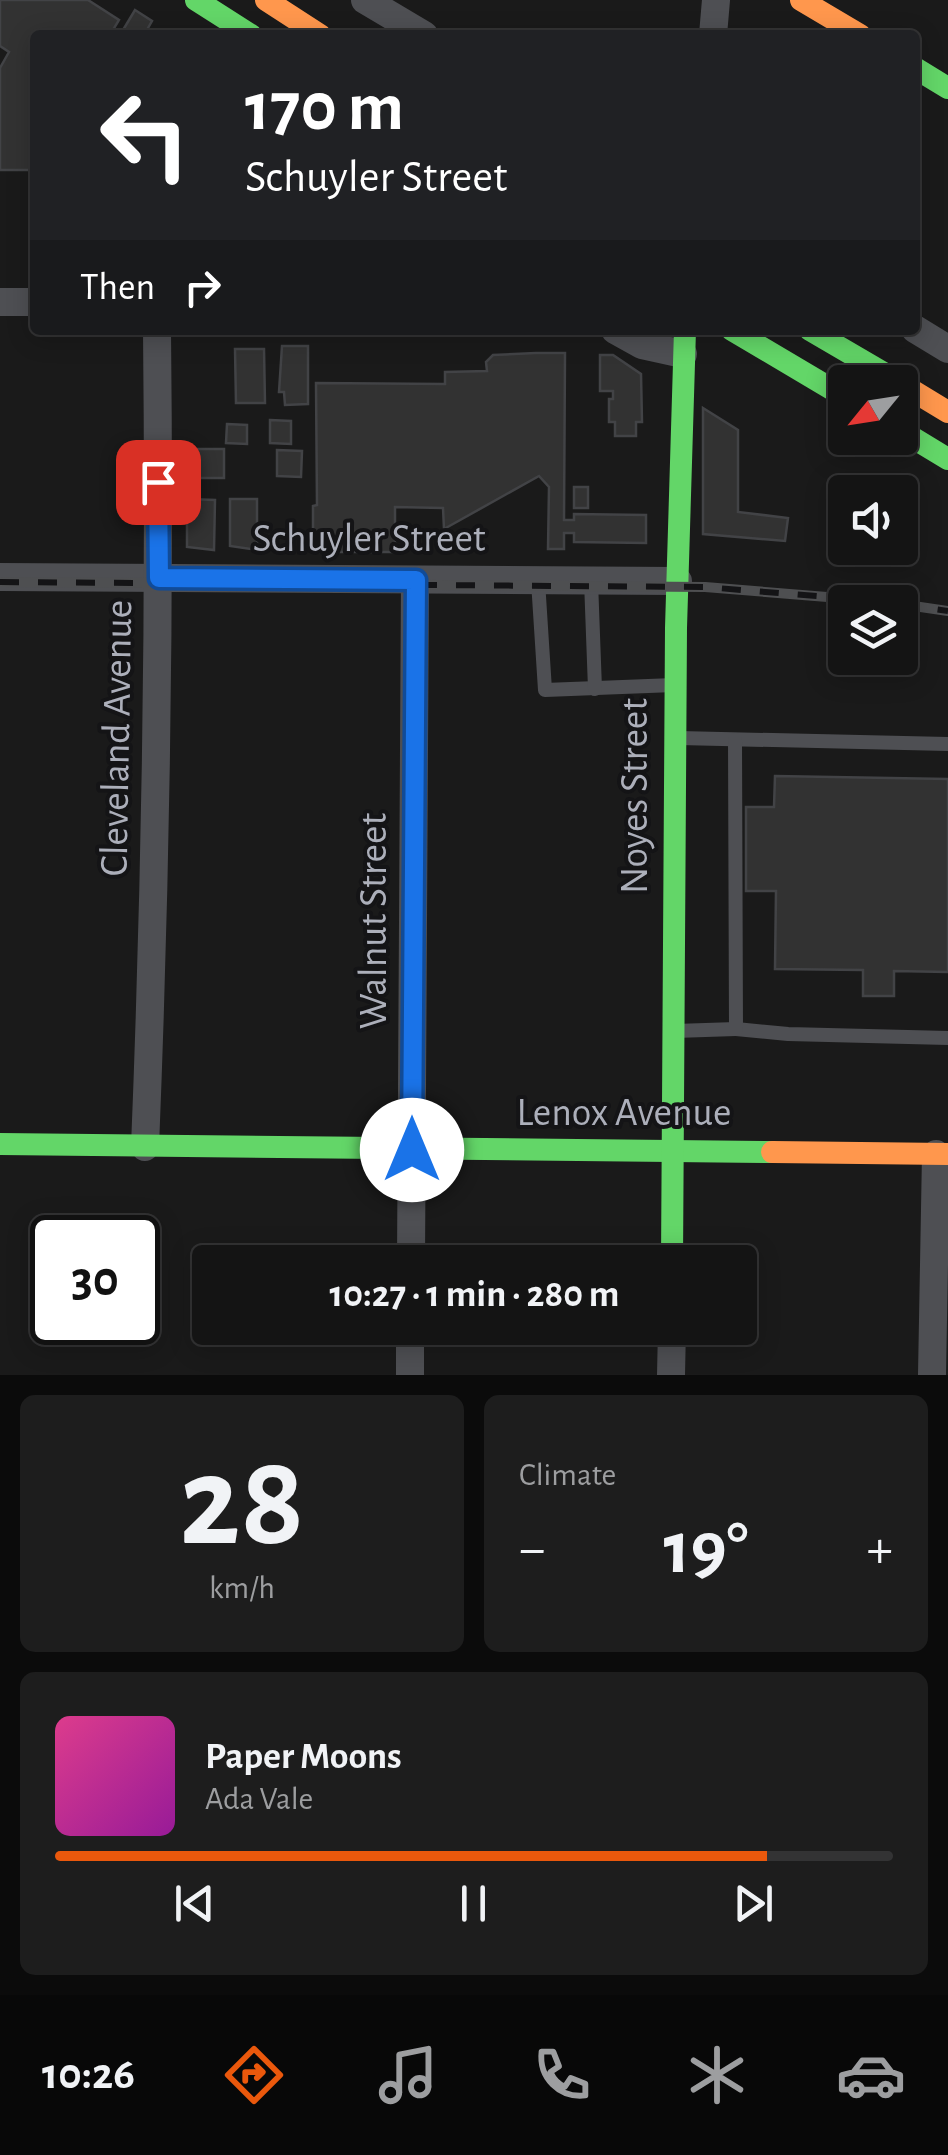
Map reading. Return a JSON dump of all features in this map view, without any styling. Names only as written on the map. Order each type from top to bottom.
[{"type":"main road","points":[[196,0],[242,30]]},
{"type":"main road","points":[[266,0],[312,30]]},
{"type":"main road","points":[[801,0],[852,30]]},
{"type":"main road","points":[[920,71],[948,88]]},
{"type":"main road","points":[[740,335],[828,388]]},
{"type":"main road","points":[[818,335],[869,365]]},
{"type":"main road","name":"Noyes Street","points":[[672,1245],[676,685],[684,342]]},
{"type":"main road","points":[[918,394],[948,412]]},
{"type":"main road","points":[[918,441],[948,459]]},
{"type":"main road","name":"Lenox Avenue","points":[[0,1144],[942,1154]]},
{"type":"street","points":[[365,0],[416,30]]},
{"type":"street","points":[[713,30],[716,0]]},
{"type":"street","points":[[0,302],[30,302]]},
{"type":"street","points":[[920,332],[948,348]]},
{"type":"street","name":"Cleveland Avenue","points":[[146,1147],[156,890],[156,335]]},
{"type":"street","points":[[624,335],[642,345],[684,342]]},
{"type":"street","name":"Schuyler Street","points":[[0,577],[678,582]]},
{"type":"street","name":"Walnut Street","points":[[411,1245],[416,580]]},
{"type":"street","points":[[932,1375],[942,1154]]},
{"type":"street","points":[[410,1345],[410,1375]]},
{"type":"street","points":[[671,1375],[672,1345]]},
{"type":"lane","points":[[538,580],[544,690],[676,685]]},
{"type":"lane","points":[[590,581],[595,689]]},
{"type":"lane","points":[[676,738],[948,744]]},
{"type":"lane","points":[[735,740],[736,1029]]},
{"type":"lane","points":[[674,1032],[736,1029],[948,1038]]},
{"type":"building","points":[[0,0],[88,0],[119,20],[113,30],[30,30],[30,170],[0,170],[0,68],[9,52],[0,46]]},
{"type":"building","points":[[135,10],[152,21],[147,30],[123,30]]},
{"type":"building","points":[[282,346],[308,346],[308,404],[285,405],[284,392],[279,392]]},
{"type":"building","points":[[235,349],[264,349],[265,403],[236,403]]},
{"type":"building","points":[[565,353],[564,520],[574,520],[574,514],[646,515],[646,543],[574,542],[574,533],[564,533],[564,549],[548,549],[549,487],[539,476],[444,529],[443,508],[395,507],[395,552],[313,552],[313,506],[317,505],[316,383],[445,384],[445,372],[487,371],[486,362],[493,355]]},
{"type":"building","points":[[600,355],[613,355],[641,374],[642,422],[636,422],[636,436],[615,436],[615,422],[609,422],[613,391],[600,391]]},
{"type":"building","points":[[703,408],[738,430],[738,512],[788,518],[785,541],[703,534]]},
{"type":"building","points":[[270,420],[291,421],[291,444],[270,443]]},
{"type":"building","points":[[227,424],[247,425],[247,444],[226,443]]},
{"type":"building","points":[[184,449],[224,449],[224,478],[195,478],[195,465],[185,465]]},
{"type":"building","points":[[277,450],[302,451],[301,477],[277,476]]},
{"type":"building","points":[[574,487],[588,487],[588,508],[574,508]]},
{"type":"building","points":[[187,499],[215,500],[214,550],[187,547]]},
{"type":"building","points":[[230,499],[257,499],[257,550],[230,546]]},
{"type":"building","points":[[775,776],[948,779],[948,972],[894,971],[894,996],[863,996],[863,970],[775,969],[776,891],[746,891],[746,807],[774,807]]},
{"type":"railway","points":[[0,582],[705,587],[828,597]]},
{"type":"railway","points":[[918,607],[948,611]]},
{"type":"traffic: fast","points":[[196,0],[243,30]]},
{"type":"traffic: fast","points":[[920,71],[948,88]]},
{"type":"traffic: fast","points":[[672,1245],[676,628],[685,335]]},
{"type":"traffic: fast","points":[[740,335],[828,387]]},
{"type":"traffic: fast","points":[[819,335],[870,365]]},
{"type":"traffic: fast","points":[[918,441],[948,459]]},
{"type":"traffic: fast","points":[[0,1144],[772,1152]]},
{"type":"traffic: slow","points":[[266,0],[312,30]]},
{"type":"traffic: slow","points":[[801,0],[852,30]]},
{"type":"traffic: slow","points":[[918,394],[948,412]]},
{"type":"traffic: slow","points":[[772,1152],[948,1154]]},
{"type":"route","points":[[158,482],[159,578],[416,580],[412,1150]]}]
